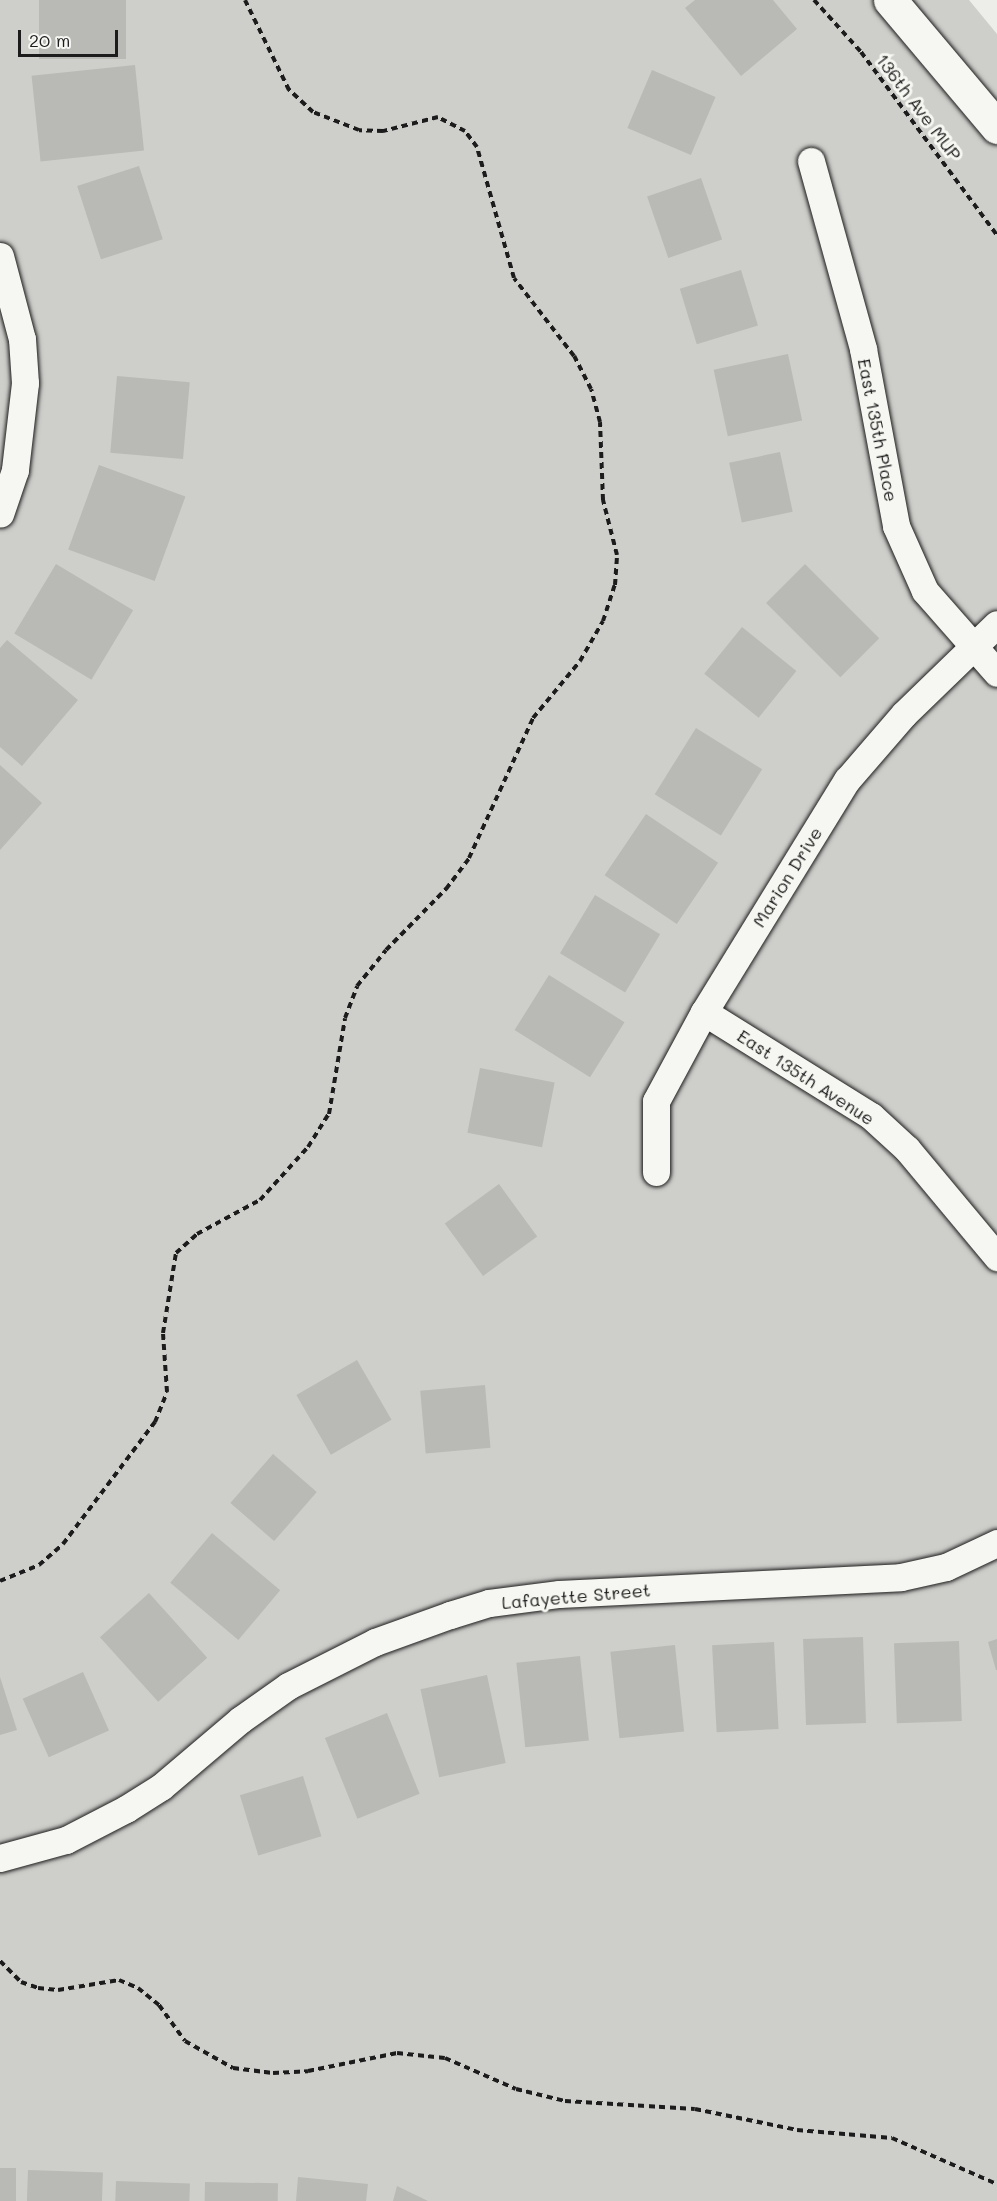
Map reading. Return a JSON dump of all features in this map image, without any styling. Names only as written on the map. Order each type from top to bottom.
[{"type":"main road","points":[[890,0],[997,127]]},
{"type":"street","name":"East 135th Place","points":[[811,161],[863,349],[896,526],[926,591],[997,673]]},
{"type":"street","points":[[0,256],[22,339],[25,383],[15,470],[0,514]]},
{"type":"street","name":"Marion Drive","points":[[656,1172],[656,1101],[704,1012],[847,780],[903,714],[997,624]]},
{"type":"street","name":"East 135th Avenue","points":[[704,1012],[871,1116],[907,1149],[997,1257]]},
{"type":"street","name":"Lafayette Street","points":[[0,1858],[66,1840],[126,1809],[160,1787],[240,1720],[288,1686],[375,1642],[450,1615],[489,1603],[559,1594],[901,1577],[946,1567],[997,1543]]},
{"type":"path","points":[[0,1581],[39,1565],[63,1544],[155,1422],[167,1392],[162,1333],[176,1253],[197,1234],[260,1200],[284,1178],[329,1114],[345,1018],[357,986],[386,951],[446,889],[469,858],[533,718],[580,661],[603,621],[615,585],[616,555],[603,500],[600,422],[591,389],[574,356],[514,278],[477,147],[465,131],[438,117],[383,131],[359,130],[313,112],[289,90],[244,0]]},
{"type":"path","name":"136th Ave MUP","points":[[814,0],[861,52],[997,235]]},
{"type":"path","points":[[0,1961],[21,1982],[38,1988],[58,1990],[119,1980],[138,1988],[159,2005],[185,2041],[233,2068],[273,2073],[308,2071],[397,2053],[445,2058],[532,2095],[565,2101],[695,2109],[797,2130],[892,2138],[997,2184]]},
{"type":"shaded area","points":[[0,0],[969,0],[997,34],[997,2201],[0,2201]]},
{"type":"building","points":[[39,0],[126,0],[126,59],[39,59]]},
{"type":"building","points":[[695,0],[773,0],[797,29],[741,76],[685,8]]},
{"type":"building","points":[[135,65],[144,151],[41,161],[32,76]]},
{"type":"building","points":[[652,70],[716,97],[691,155],[627,128]]},
{"type":"building","points":[[139,166],[163,239],[101,259],[77,186]]},
{"type":"building","points":[[701,178],[722,239],[668,258],[647,197]]},
{"type":"building","points":[[741,270],[758,325],[697,344],[680,289]]},
{"type":"building","points":[[788,354],[802,421],[728,436],[714,370]]},
{"type":"building","points":[[117,376],[190,382],[183,459],[110,453]]},
{"type":"building","points":[[780,452],[793,512],[742,522],[729,463]]},
{"type":"building","points":[[99,465],[185,496],[155,581],[68,550]]},
{"type":"building","points":[[56,564],[133,610],[91,680],[14,633]]},
{"type":"building","points":[[805,564],[879,638],[840,677],[766,603]]},
{"type":"building","points":[[742,627],[796,671],[759,718],[704,674]]},
{"type":"building","points":[[7,640],[78,700],[22,766],[0,747],[0,648]]},
{"type":"building","points":[[696,728],[762,769],[721,835],[655,794]]},
{"type":"building","points":[[0,765],[42,803],[0,850]]},
{"type":"building","points":[[646,814],[718,863],[677,924],[605,875]]},
{"type":"building","points":[[595,895],[660,934],[625,992],[560,953]]},
{"type":"building","points":[[549,975],[624,1022],[590,1077],[515,1030]]},
{"type":"building","points":[[480,1068],[555,1083],[542,1147],[467,1133]]},
{"type":"building","points":[[499,1184],[537,1237],[483,1276],[445,1223]]},
{"type":"building","points":[[357,1360],[392,1420],[331,1455],[296,1395]]},
{"type":"building","points":[[485,1385],[490,1448],[426,1453],[420,1391]]},
{"type":"building","points":[[273,1454],[317,1492],[274,1541],[230,1503]]},
{"type":"building","points":[[212,1533],[280,1590],[238,1640],[170,1583]]},
{"type":"building","points":[[149,1593],[207,1658],[158,1702],[100,1637]]},
{"type":"building","points":[[863,1637],[866,1723],[806,1725],[803,1639]]},
{"type":"building","points":[[997,1639],[997,1670],[996,1670],[988,1642]]},
{"type":"building","points":[[959,1641],[962,1721],[897,1723],[894,1643]]},
{"type":"building","points":[[774,1642],[779,1729],[717,1732],[712,1645]]},
{"type":"building","points":[[675,1645],[684,1732],[619,1738],[610,1652]]},
{"type":"building","points":[[580,1656],[589,1741],[525,1747],[516,1663]]},
{"type":"building","points":[[83,1672],[109,1730],[49,1757],[23,1699]]},
{"type":"building","points":[[487,1675],[506,1763],[439,1777],[420,1689]]},
{"type":"building","points":[[0,1677],[17,1730],[0,1735]]},
{"type":"building","points":[[387,1713],[420,1794],[357,1819],[325,1738]]},
{"type":"building","points":[[303,1776],[321,1836],[258,1856],[240,1795]]},
{"type":"building","points":[[0,2168],[16,2168],[16,2201],[0,2201]]},
{"type":"building","points":[[28,2170],[103,2173],[102,2201],[27,2201]]},
{"type":"building","points":[[298,2177],[368,2184],[366,2201],[296,2201]]},
{"type":"building","points":[[116,2181],[190,2184],[189,2201],[115,2201]]},
{"type":"building","points":[[205,2182],[278,2183],[278,2201],[205,2201]]},
{"type":"building","points":[[397,2186],[428,2201],[393,2201]]}]
